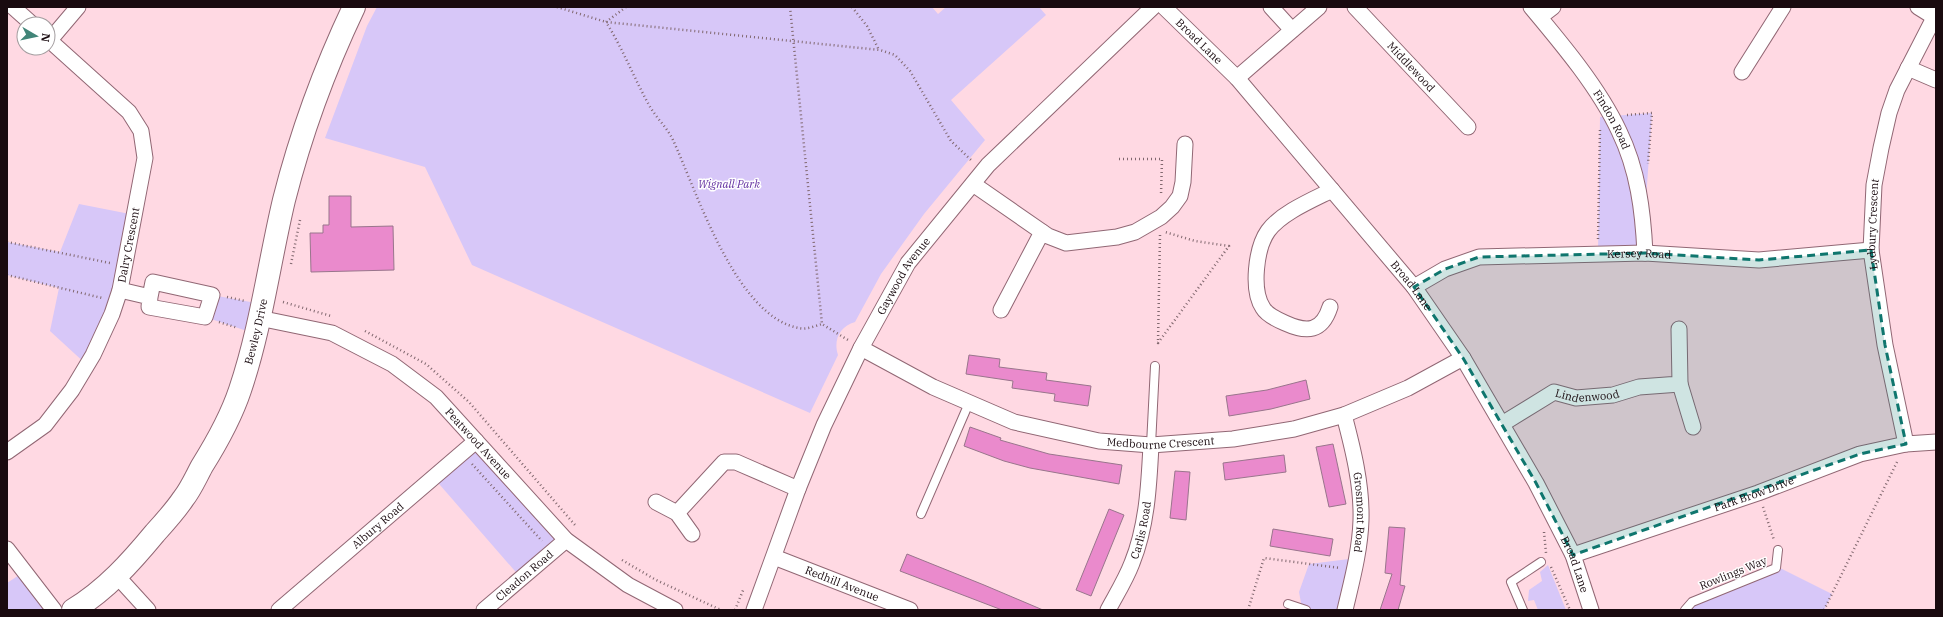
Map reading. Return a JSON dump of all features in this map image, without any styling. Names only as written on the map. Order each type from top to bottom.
[{"type":"street","points":[[13,7],[23,16]]},
{"type":"street","points":[[56,31],[78,7]]},
{"type":"street","name":"Bewley Drive","points":[[73,610],[84,603],[134,559],[184,498],[223,431],[240,391],[259,319],[284,198],[308,119],[335,47],[354,7]]},
{"type":"street","name":"Gaywood Avenue","points":[[754,610],[798,489],[824,425],[861,348],[908,263],[982,171],[1152,7]]},
{"type":"street","name":"Broad Lane","points":[[1164,7],[1237,78],[1414,287],[1464,358],[1540,489],[1573,555],[1591,610]]},
{"type":"street","points":[[1271,7],[1292,30]]},
{"type":"street","points":[[1237,78],[1319,7]]},
{"type":"street","name":"Middlewood","points":[[1355,7],[1468,127]]},
{"type":"street","points":[[1535,12],[1553,7]]},
{"type":"street","points":[[1742,72],[1783,7]]},
{"type":"street","points":[[1918,7],[1935,16]]},
{"type":"street","name":"Findon Road","points":[[1535,12],[1598,94],[1620,132],[1637,184],[1643,215],[1645,253]]},
{"type":"street","name":"Lydbury Crescent","points":[[1906,444],[1885,345],[1870,250],[1874,184],[1880,148],[1889,113],[1897,90],[1935,16]]},
{"type":"street","name":"Dalry Crescent","points":[[7,452],[44,425],[72,390],[93,354],[118,296],[145,158],[141,131],[130,112],[56,45]]},
{"type":"street","points":[[1908,68],[1936,80]]},
{"type":"street","points":[[973,184],[1042,232],[1066,243],[1110,238],[1161,224],[1180,196],[1185,144]]},
{"type":"street","points":[[1330,307],[1326,320],[1313,328],[1300,330],[1276,320],[1263,308],[1257,290],[1258,254],[1268,231],[1287,214],[1305,203],[1332,190]]},
{"type":"street","points":[[1001,310],[1042,232]]},
{"type":"street","name":"Kersey Road","points":[[1414,287],[1445,269],[1479,257],[1645,253],[1759,260],[1870,250]]},
{"type":"street","points":[[153,282],[212,295],[205,317],[149,307],[150,297],[153,282]]},
{"type":"street","points":[[118,296],[150,297]]},
{"type":"street","name":"Peatwood Avenue","points":[[259,319],[280,321],[332,333],[392,364],[436,397],[566,540],[628,585],[675,610]]},
{"type":"street","points":[[1679,329],[1680,384],[1693,427]]},
{"type":"street","name":"Medbourne Crescent","points":[[861,348],[933,387],[1014,422],[1099,440],[1151,445],[1233,439],[1294,429],[1344,415],[1408,388],[1464,358]]},
{"type":"street","name":"Lindenwood","points":[[1502,424],[1554,392],[1576,398],[1613,395],[1639,387],[1680,384]]},
{"type":"street","name":"Grosmont Road","points":[[1344,415],[1354,452],[1361,520],[1358,552],[1345,610]]},
{"type":"street","name":"Albury Road","points":[[278,610],[476,440]]},
{"type":"street","name":"Park Brow Drive","points":[[1573,555],[1758,493],[1860,454],[1906,444],[1936,442]]},
{"type":"street","name":"Carlis Road","points":[[1108,610],[1132,563],[1142,526],[1148,494],[1151,445]]},
{"type":"street","points":[[677,513],[724,462],[736,462],[798,489]]},
{"type":"street","points":[[656,502],[677,513],[692,534]]},
{"type":"street","name":"Cleadon Road","points":[[484,610],[566,540]]},
{"type":"street","points":[[7,549],[54,610]]},
{"type":"street","name":"Redhill Avenue","points":[[774,557],[910,610]]},
{"type":"street","points":[[116,576],[148,610]]},
{"type":"lane","points":[[1151,445],[1155,366]]},
{"type":"lane","points":[[921,514],[969,403]]},
{"type":"lane","name":"Rowlings Way","points":[[1685,610],[1692,602],[1776,568],[1778,550]]},
{"type":"lane","points":[[1523,610],[1511,582],[1544,560]]},
{"type":"lane","points":[[1288,604],[1306,610]]},
{"type":"path","points":[[557,7],[606,22],[880,50],[895,55],[910,71],[951,141],[982,171]]},
{"type":"path","points":[[606,22],[626,7]]},
{"type":"path","points":[[790,7],[822,324]]},
{"type":"path","points":[[852,7],[867,26],[880,50]]},
{"type":"path","points":[[606,22],[622,47],[650,107],[665,126],[673,140],[690,184],[719,242],[756,304],[786,325],[801,329],[822,324],[861,348]]},
{"type":"path","points":[[1119,159],[1162,159],[1158,343],[1229,246],[1195,241],[1161,224]]},
{"type":"path","points":[[290,272],[301,218]]},
{"type":"path","points":[[7,242],[125,266]]},
{"type":"path","points":[[7,275],[118,296]]},
{"type":"path","points":[[212,295],[259,319]]},
{"type":"path","points":[[280,321],[285,295]]},
{"type":"path","points":[[205,317],[259,319]]},
{"type":"path","points":[[1824,610],[1906,444]]},
{"type":"path","points":[[461,452],[552,552]]},
{"type":"path","points":[[1758,493],[1778,550]]},
{"type":"path","points":[[1543,525],[1544,560]]},
{"type":"path","points":[[1248,610],[1264,558],[1354,570]]},
{"type":"path","points":[[1551,565],[1570,610]]},
{"type":"highlighted area","points":[[1871,250],[1885,345],[1906,444],[1860,454],[1573,555],[1536,483],[1463,358],[1414,287],[1445,269],[1479,257],[1645,253],[1759,260]]},
{"type":"green space","name":"Wignall Park","points":[[377,7],[932,7],[938,14],[946,7],[1039,7],[1046,15],[951,100],[985,140],[924,214],[881,274],[855,322],[845,327],[839,334],[836,344],[838,355],[810,413],[472,265],[425,167],[325,138],[367,26]]},
{"type":"green space","points":[[1652,113],[1644,228],[1645,253],[1598,253],[1600,117]]},
{"type":"green space","points":[[79,204],[135,215],[116,302],[87,365],[50,331],[59,288],[7,275],[7,242],[60,252]]},
{"type":"green space","points":[[212,295],[261,304],[256,334],[205,317]]},
{"type":"green space","points":[[476,441],[566,540],[521,578],[433,477]]},
{"type":"green space","points":[[1357,558],[1345,610],[1300,610],[1302,608],[1299,592],[1309,564]]},
{"type":"green space","points":[[1548,565],[1566,610],[1538,610],[1534,600],[1528,601],[1529,590],[1542,581],[1540,572]]},
{"type":"green space","points":[[1780,568],[1832,594],[1824,610],[1688,610],[1692,602]]},
{"type":"green space","points":[[24,572],[54,610],[7,610],[7,583]]},
{"type":"building","points":[[329,196],[351,196],[351,227],[393,226],[394,270],[311,272],[310,233],[323,233],[323,225],[329,225]]},
{"type":"building","points":[[969,355],[1000,359],[999,367],[1047,373],[1046,380],[1091,386],[1088,406],[1054,401],[1055,394],[1012,388],[1013,381],[966,374]]},
{"type":"building","points":[[1306,380],[1310,399],[1271,409],[1229,416],[1226,396],[1267,390]]},
{"type":"building","points":[[970,427],[1001,438],[1000,440],[1049,454],[1122,465],[1119,484],[1030,468],[1004,461],[964,446]]},
{"type":"building","points":[[1333,444],[1346,504],[1329,507],[1316,447]]},
{"type":"building","points":[[1284,455],[1286,472],[1225,480],[1223,463]]},
{"type":"building","points":[[1175,471],[1190,472],[1186,520],[1170,518]]},
{"type":"building","points":[[1109,509],[1124,515],[1091,596],[1076,590]]},
{"type":"building","points":[[1389,527],[1405,528],[1400,585],[1405,586],[1398,610],[1380,610],[1392,574],[1385,573]]},
{"type":"building","points":[[1273,529],[1333,539],[1330,556],[1270,546]]},
{"type":"building","points":[[907,554],[1043,610],[1002,610],[900,571]]}]
